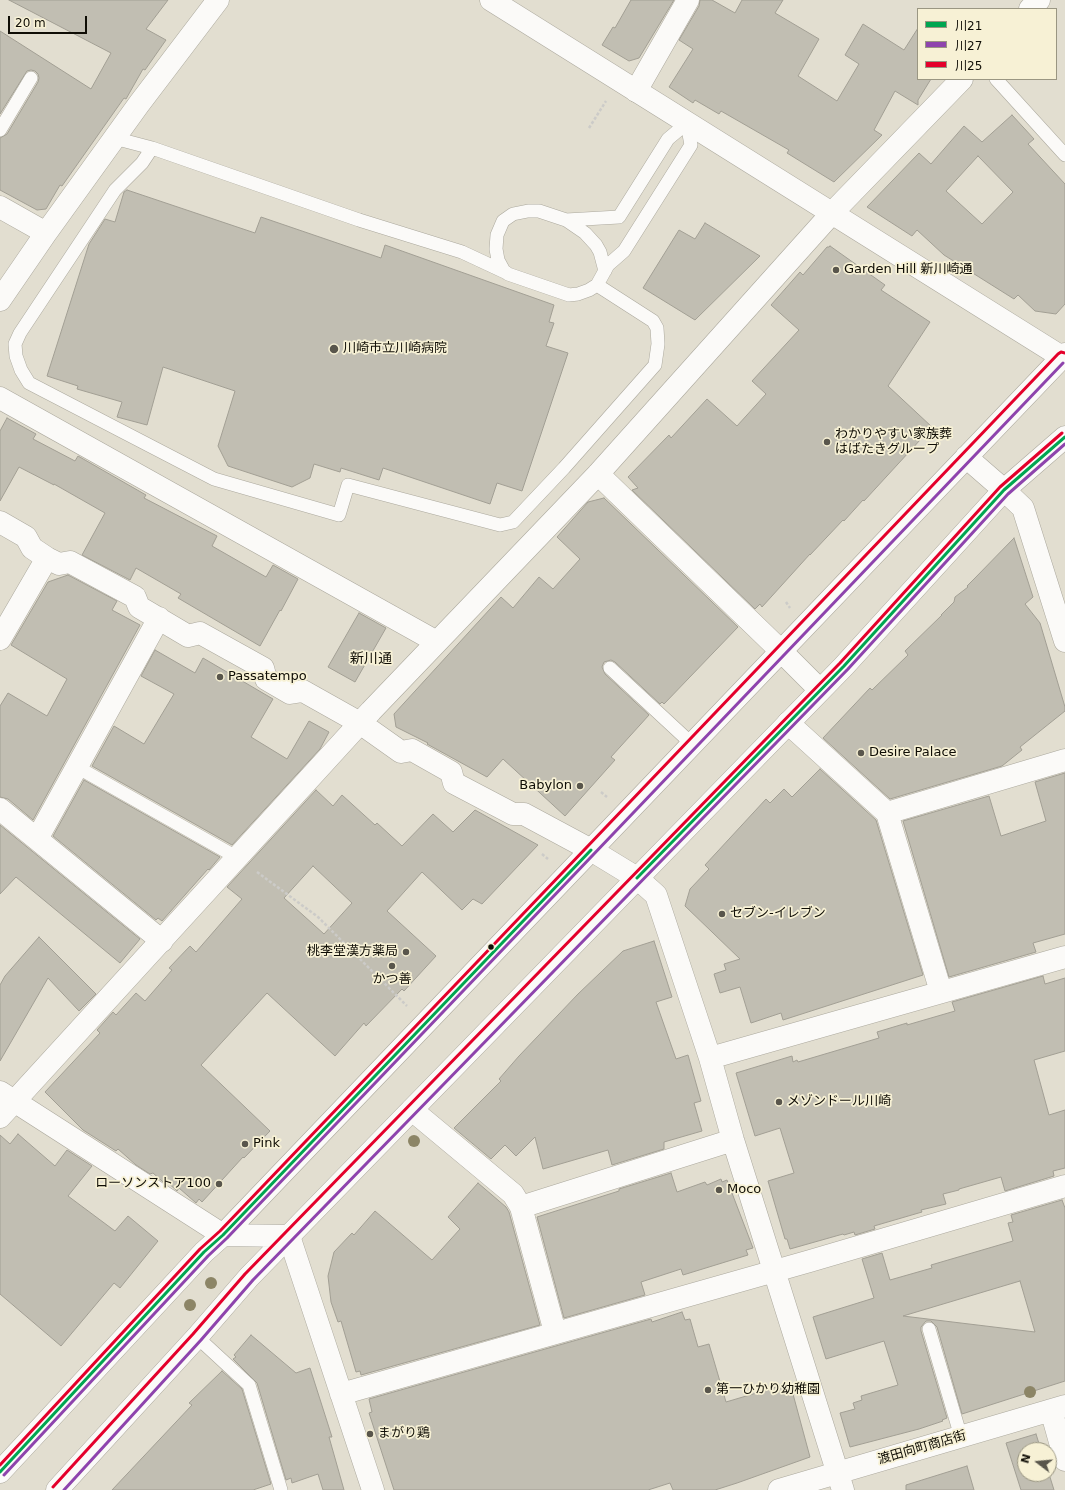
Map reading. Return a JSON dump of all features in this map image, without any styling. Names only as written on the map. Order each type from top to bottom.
[{"type":"street","points":[[0,300],[114,138],[218,0]]},
{"type":"street","points":[[636,91],[688,0]]},
{"type":"street","points":[[1031,8],[1039,0]]},
{"type":"street","points":[[0,1472],[204,1252],[223,1235],[966,457],[1064,357],[636,91],[502,3]]},
{"type":"street","points":[[0,1117],[7,1097],[162,940],[360,723],[598,474],[832,214],[961,80]]},
{"type":"street","points":[[0,207],[46,233]]},
{"type":"street","points":[[0,398],[437,642]]},
{"type":"street","points":[[57,1490],[197,1337],[249,1277],[820,690],[1004,490],[1065,437]]},
{"type":"street","points":[[966,457],[1023,508],[1065,641]]},
{"type":"street","points":[[598,474],[820,690]]},
{"type":"street","points":[[0,522],[26,537],[32,548],[47,558],[59,564],[70,562],[135,597],[139,607],[188,636],[200,633],[262,668],[266,679],[290,693],[302,691],[360,723],[401,752],[412,750],[451,772],[454,784],[513,814],[524,814],[591,850],[636,878],[656,895],[710,1058],[733,1140],[840,1481]]},
{"type":"street","points":[[0,639],[47,558]]},
{"type":"street","points":[[37,839],[159,618]]},
{"type":"street","points":[[788,723],[887,813],[941,992]]},
{"type":"street","points":[[887,813],[1065,760]]},
{"type":"street","points":[[0,809],[162,940]]},
{"type":"street","points":[[710,1058],[1065,957]]},
{"type":"street","points":[[7,1097],[223,1235],[289,1236]]},
{"type":"street","points":[[412,1110],[513,1194],[521,1207],[555,1332]]},
{"type":"street","points":[[521,1207],[733,1140]]},
{"type":"street","points":[[341,1394],[1065,1186]]},
{"type":"street","points":[[289,1236],[373,1490]]},
{"type":"street","points":[[1058,1408],[1065,1460]]},
{"type":"street","name":"渡田向町商店街","points":[[779,1490],[840,1481],[961,1436],[1058,1408]]},
{"type":"lane","points":[[0,130],[32,78]]},
{"type":"lane","points":[[997,80],[1065,155]]},
{"type":"lane","points":[[114,138],[152,148],[365,222],[462,252],[508,274],[569,294],[578,294],[597,285],[608,265],[624,251],[691,145],[687,123],[668,139],[619,217],[566,220]]},
{"type":"lane","points":[[152,148],[142,163],[115,190],[20,333],[15,344],[16,356],[21,370],[29,383],[214,479],[339,515],[348,484],[500,525],[513,522],[564,468],[655,365],[658,344],[656,328],[653,321],[597,285]]},
{"type":"lane","points":[[508,274],[504,271],[501,265],[496,248],[497,235],[503,221],[513,214],[528,211],[539,211],[566,220],[585,233],[600,252],[605,271]]},
{"type":"lane","points":[[610,668],[692,744]]},
{"type":"lane","points":[[77,767],[238,858]]},
{"type":"lane","points":[[929,1329],[961,1436]]},
{"type":"lane","points":[[197,1337],[249,1385],[281,1490]]},
{"type":"path","points":[[589,128],[610,95]]},
{"type":"path","points":[[238,858],[318,917],[425,1024]]},
{"type":"building","points":[[9,0],[168,0],[146,29],[166,40],[145,70],[143,69],[126,99],[124,98],[62,186],[60,185],[46,209],[37,210],[0,190],[0,138],[7,134],[39,78],[35,71],[27,71],[0,114],[0,31],[91,89],[111,53]]},
{"type":"building","points":[[631,0],[674,0],[639,58],[629,61],[602,45],[613,27],[615,28]]},
{"type":"building","points":[[700,0],[712,0],[735,13],[742,0],[783,0],[775,13],[819,39],[798,76],[837,101],[859,64],[845,55],[863,24],[904,50],[917,30],[917,80],[930,80],[918,100],[918,105],[895,91],[874,130],[882,135],[834,182],[787,153],[789,150],[721,111],[719,114],[695,100],[693,103],[669,87],[693,49],[679,40],[699,6]]},
{"type":"building","points":[[1012,115],[1034,139],[1028,144],[1065,184],[1065,304],[1056,314],[1035,311],[1018,295],[1014,299],[944,255],[917,230],[912,236],[867,207],[919,153],[931,164],[964,126],[982,142]],"holes":[[[978,156],[1013,192],[982,224],[946,191]]]},
{"type":"building","name":"川崎市立川崎病院","points":[[127,190],[255,233],[261,217],[381,258],[385,245],[554,305],[549,322],[554,323],[546,346],[568,353],[522,491],[497,483],[490,504],[383,468],[379,480],[341,468],[340,472],[314,464],[310,478],[292,487],[228,466],[218,446],[235,391],[163,367],[147,425],[117,417],[122,402],[77,389],[78,386],[47,376],[89,244],[105,219],[115,222],[124,192]]},
{"type":"building","points":[[705,223],[760,256],[695,320],[643,288],[679,230],[695,239]]},
{"type":"building","points":[[830,246],[885,285],[881,290],[930,322],[888,386],[932,427],[864,501],[863,500],[810,554],[762,607],[760,604],[755,609],[632,490],[638,488],[628,477],[669,435],[671,438],[707,399],[737,426],[766,394],[752,381],[799,330],[771,305],[800,272],[803,275],[827,247]]},
{"type":"building","points":[[7,418],[36,434],[33,439],[75,461],[78,456],[146,495],[144,498],[217,536],[212,546],[266,577],[273,565],[298,579],[260,646],[178,598],[181,594],[136,568],[130,580],[82,555],[105,513],[54,484],[19,467],[0,501],[0,431]]},
{"type":"building","points":[[604,498],[738,627],[664,704],[662,702],[660,704],[615,662],[611,660],[604,662],[602,667],[605,674],[649,715],[611,757],[615,760],[565,816],[503,759],[487,777],[427,744],[428,743],[396,727],[394,714],[501,597],[513,608],[539,577],[553,589],[580,559],[557,537],[588,502]]},
{"type":"building","points":[[1014,538],[1033,597],[1025,604],[1040,623],[1065,711],[1020,747],[1022,750],[1002,766],[890,799],[823,738],[870,688],[872,690],[908,655],[905,651],[942,615],[954,602],[955,597],[968,587],[967,586]]},
{"type":"building","points":[[68,575],[117,601],[112,610],[140,625],[33,820],[8,799],[0,797],[0,706],[8,693],[47,716],[67,679],[11,645],[48,582]]},
{"type":"building","points":[[359,613],[386,628],[355,682],[328,667]]},
{"type":"building","points":[[155,650],[195,673],[203,658],[273,699],[251,737],[287,759],[309,721],[329,732],[320,749],[232,845],[92,766],[114,726],[144,744],[174,694],[141,676]]},
{"type":"building","points":[[820,769],[876,820],[923,975],[783,1020],[781,1013],[751,1023],[740,987],[720,993],[714,974],[726,970],[724,964],[740,959],[685,906],[690,889],[709,869],[705,865],[766,799],[770,803],[784,789],[792,797]]},
{"type":"building","points":[[1065,773],[1065,934],[1033,943],[1036,952],[949,977],[903,821],[989,796],[1001,836],[1046,821],[1035,782]]},
{"type":"building","points":[[84,780],[220,857],[162,921],[158,918],[156,920],[53,836]]},
{"type":"building","points":[[316,790],[333,806],[342,795],[375,825],[377,823],[402,846],[433,814],[453,832],[475,810],[538,845],[482,904],[473,899],[462,910],[422,872],[387,911],[436,956],[404,991],[402,989],[366,1026],[364,1023],[335,1056],[267,993],[201,1065],[270,1131],[244,1158],[243,1157],[202,1202],[199,1199],[196,1203],[179,1188],[177,1191],[165,1180],[163,1182],[153,1173],[150,1174],[136,1165],[118,1149],[116,1151],[83,1130],[45,1092],[100,1033],[97,1030],[113,1012],[116,1015],[136,993],[145,1001],[172,970],[169,968],[190,946],[196,952],[242,899],[227,887]],"holes":[[[313,866],[352,903],[324,934],[284,898]]]},
{"type":"building","points":[[0,825],[140,939],[120,963],[16,877],[0,894]]},
{"type":"building","points":[[39,937],[96,994],[79,1011],[48,978],[0,1061],[0,985],[5,976]]},
{"type":"building","points":[[654,941],[672,997],[656,1002],[676,1059],[688,1055],[701,1101],[694,1103],[702,1131],[664,1142],[664,1149],[612,1165],[608,1150],[543,1169],[535,1137],[516,1156],[505,1145],[491,1159],[454,1128],[501,1081],[499,1079],[519,1056],[578,994],[623,951]]},
{"type":"building","points":[[1043,976],[1045,984],[1065,978],[1065,1051],[1034,1060],[1049,1115],[1065,1110],[1065,1168],[1053,1171],[1054,1176],[1005,1191],[1001,1177],[959,1189],[943,1194],[946,1204],[921,1210],[922,1212],[874,1226],[875,1229],[855,1235],[854,1232],[843,1234],[790,1249],[787,1239],[785,1239],[768,1181],[794,1173],[780,1128],[755,1136],[736,1073],[792,1056],[793,1062],[797,1060],[798,1062],[879,1038],[877,1032],[955,1011],[952,1002]]},
{"type":"building","points":[[18,1134],[55,1166],[67,1150],[92,1166],[68,1196],[115,1231],[128,1216],[158,1241],[120,1288],[114,1283],[61,1346],[0,1294],[0,1135],[10,1144]]},
{"type":"building","points":[[671,1173],[677,1192],[705,1182],[707,1185],[721,1179],[722,1182],[727,1180],[753,1248],[746,1250],[748,1255],[683,1275],[681,1269],[641,1282],[645,1295],[564,1318],[537,1217]]},
{"type":"building","points":[[478,1183],[506,1207],[509,1212],[540,1325],[361,1375],[360,1371],[356,1372],[341,1321],[338,1322],[331,1302],[328,1276],[334,1252],[352,1233],[354,1235],[375,1211],[432,1260],[460,1229],[448,1217]]},
{"type":"building","points":[[1062,1200],[1065,1208],[1065,1381],[962,1414],[937,1327],[931,1321],[926,1321],[921,1327],[921,1331],[947,1418],[942,1420],[943,1421],[919,1429],[850,1447],[840,1413],[855,1409],[853,1403],[862,1400],[861,1396],[898,1385],[884,1341],[826,1359],[813,1317],[874,1298],[862,1259],[882,1253],[890,1280],[932,1268],[931,1265],[1013,1241],[1008,1223],[1013,1222],[1011,1215]],"holes":[[[1020,1281],[1035,1332],[903,1316]]]},
{"type":"building","points":[[682,1312],[685,1320],[690,1319],[698,1347],[709,1344],[726,1402],[790,1383],[810,1457],[715,1490],[673,1490],[670,1483],[648,1490],[394,1490],[369,1413],[372,1412],[369,1399],[651,1319],[652,1322]]},
{"type":"building","points":[[251,1335],[296,1373],[310,1368],[332,1437],[329,1437],[344,1490],[323,1490],[318,1474],[292,1483],[291,1478],[286,1480],[257,1383],[233,1359],[236,1357],[234,1355]]},
{"type":"building","points":[[222,1371],[242,1389],[271,1484],[253,1490],[112,1490],[192,1405],[189,1403]]},
{"type":"building","points":[[1036,1434],[1038,1442],[1017,1442],[1017,1477],[1006,1443]]},
{"type":"building","points":[[967,1466],[974,1490],[906,1490],[906,1485]]},
{"type":"building","points":[[1018,1482],[1052,1482],[1054,1490],[1021,1490]]},
{"type":"transit line","name":"川25","points":[[0,1465],[200,1249],[220,1231],[1058,354],[1061,352],[1065,353]]},
{"type":"transit line","name":"川27","points":[[4,1475],[208,1256],[227,1238],[1063,363]]},
{"type":"transit line","name":"川25","points":[[53,1487],[193,1334],[245,1274],[840,663],[1000,487],[1062,433]]},
{"type":"transit line","name":"川21","points":[[637,878],[844,666],[1004,490],[1065,437]]},
{"type":"transit line","name":"川27","points":[[64,1490],[201,1340],[253,1280],[848,669],[1008,494],[1065,444]]},
{"type":"transit line","name":"川21","points":[[0,1472],[204,1252],[223,1235],[591,850]]},
{"type":"place","name":"Garden Hill 新川崎通","points":[[836,270]]},
{"type":"place","name":"川崎市立川崎病院","points":[[334,349]]},
{"type":"place","name":"わかりやすい家族葬 はばたきグループ","points":[[827,442]]},
{"type":"place","name":"Passatempo","points":[[220,677]]},
{"type":"place","name":"Desire Palace","points":[[861,753]]},
{"type":"place","name":"Babylon","points":[[580,786]]},
{"type":"place","name":"セブン-イレブン","points":[[722,914]]},
{"type":"place","name":"桃李堂漢方薬局","points":[[406,952]]},
{"type":"place","name":"かつ善","points":[[392,966]]},
{"type":"place","name":"メゾンドール川崎","points":[[779,1102]]},
{"type":"place","name":"Pink","points":[[245,1144]]},
{"type":"place","name":"ローソンストア100","points":[[219,1184]]},
{"type":"place","name":"Moco","points":[[719,1190]]},
{"type":"place","name":"第一ひかり幼稚園","points":[[708,1390]]},
{"type":"place","name":"まがり鶏","points":[[370,1434]]},
{"type":"district","name":"新川通","points":[[371,659]]}]
